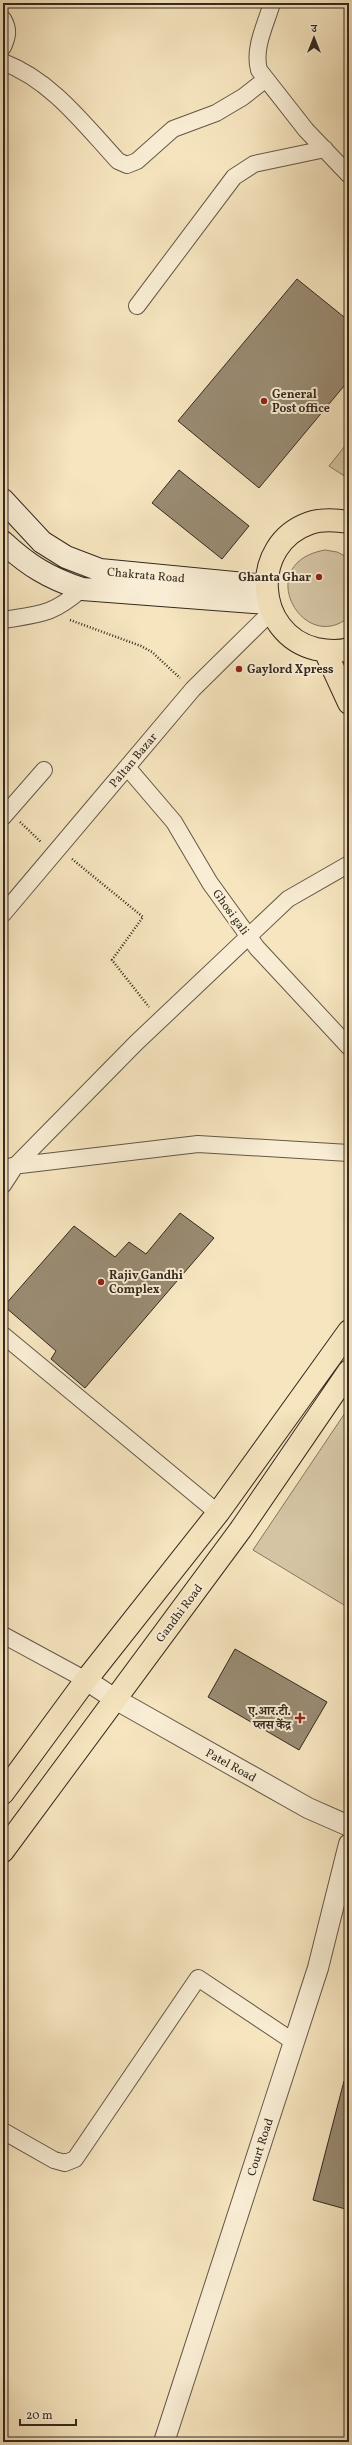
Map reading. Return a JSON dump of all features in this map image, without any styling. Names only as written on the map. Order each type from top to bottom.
[{"type":"main road","name":"Chakrata Road","points":[[3,500],[42,542],[66,558],[100,570],[268,601]]},
{"type":"main road","points":[[349,522],[330,519],[310,523],[291,533],[274,554],[268,567],[268,601],[280,627],[293,639],[308,647],[325,651],[349,649]]},
{"type":"main road","name":"Chakrata Road","points":[[3,542],[26,563],[54,580],[82,589],[268,601]]},
{"type":"main road","points":[[325,651],[349,703]]},
{"type":"main road","points":[[3,1793],[86,1680],[218,1513],[349,1331]]},
{"type":"main road","name":"Gandhi Road","points":[[3,1851],[241,1529],[349,1371]]},
{"type":"street","points":[[272,3],[256,60],[259,70],[324,149],[349,175]]},
{"type":"street","points":[[3,19],[7,27],[7,38],[3,47]]},
{"type":"street","points":[[3,62],[22,70],[62,100],[118,160],[127,165],[137,161],[173,129],[216,113],[242,97],[266,79]]},
{"type":"street","points":[[137,306],[234,177],[254,164],[324,149]]},
{"type":"street","points":[[3,620],[48,613],[63,605],[82,589]]},
{"type":"street","name":"Paltan Bazar","points":[[3,914],[268,601]]},
{"type":"street","name":"Ghosi gali","points":[[127,767],[174,822],[210,883],[248,935],[349,1047]]},
{"type":"street","points":[[6,814],[44,770]]},
{"type":"street","points":[[3,1185],[10,1167],[248,935],[288,899],[349,864]]},
{"type":"street","points":[[10,1167],[198,1144],[349,1153]]},
{"type":"street","points":[[3,1335],[218,1513]]},
{"type":"street","points":[[3,1635],[86,1680]]},
{"type":"street","name":"Patel Road","points":[[86,1680],[115,1699],[308,1808],[349,1826]]},
{"type":"street","name":"Court Road","points":[[164,2442],[318,1968],[348,1848]]},
{"type":"street","points":[[3,2131],[54,2160],[65,2163],[75,2159],[198,1978],[294,2042]]},
{"type":"path","points":[[48,613],[141,646],[152,652],[192,689]]},
{"type":"path","points":[[6,814],[143,917],[112,960],[160,1020]]},
{"type":"shaded area","points":[[349,441],[349,479],[329,466]]},
{"type":"shaded area","points":[[325,550],[337,552],[349,558],[349,617],[332,626],[315,625],[302,616],[292,603],[288,587],[291,571],[303,558]]},
{"type":"shaded area","points":[[349,1407],[349,1608],[253,1550]]},
{"type":"building","name":"General Post office","points":[[297,279],[349,321],[349,380],[259,488],[178,421]]},
{"type":"building","points":[[179,470],[249,526],[222,559],[152,503]]},
{"type":"building","name":"Rajiv Gandhi Complex","points":[[180,1213],[214,1238],[85,1388],[51,1359],[56,1351],[4,1306],[74,1226],[115,1257],[129,1242],[146,1254]]},
{"type":"building","points":[[235,1649],[327,1702],[299,1750],[208,1697]]},
{"type":"building","points":[[344,2081],[349,2082],[349,2210],[313,2200]]},
{"type":"place","name":"General Post office","points":[[264,401]]},
{"type":"place","name":"Ghanta Ghar","points":[[319,577]]},
{"type":"place","name":"Gaylord Xpress","points":[[239,669]]},
{"type":"place","name":"Rajiv Gandhi Complex","points":[[101,1282]]},
{"type":"place","name":"ए.आर.टी. प्लस केंद्र","points":[[300,1718]]}]
